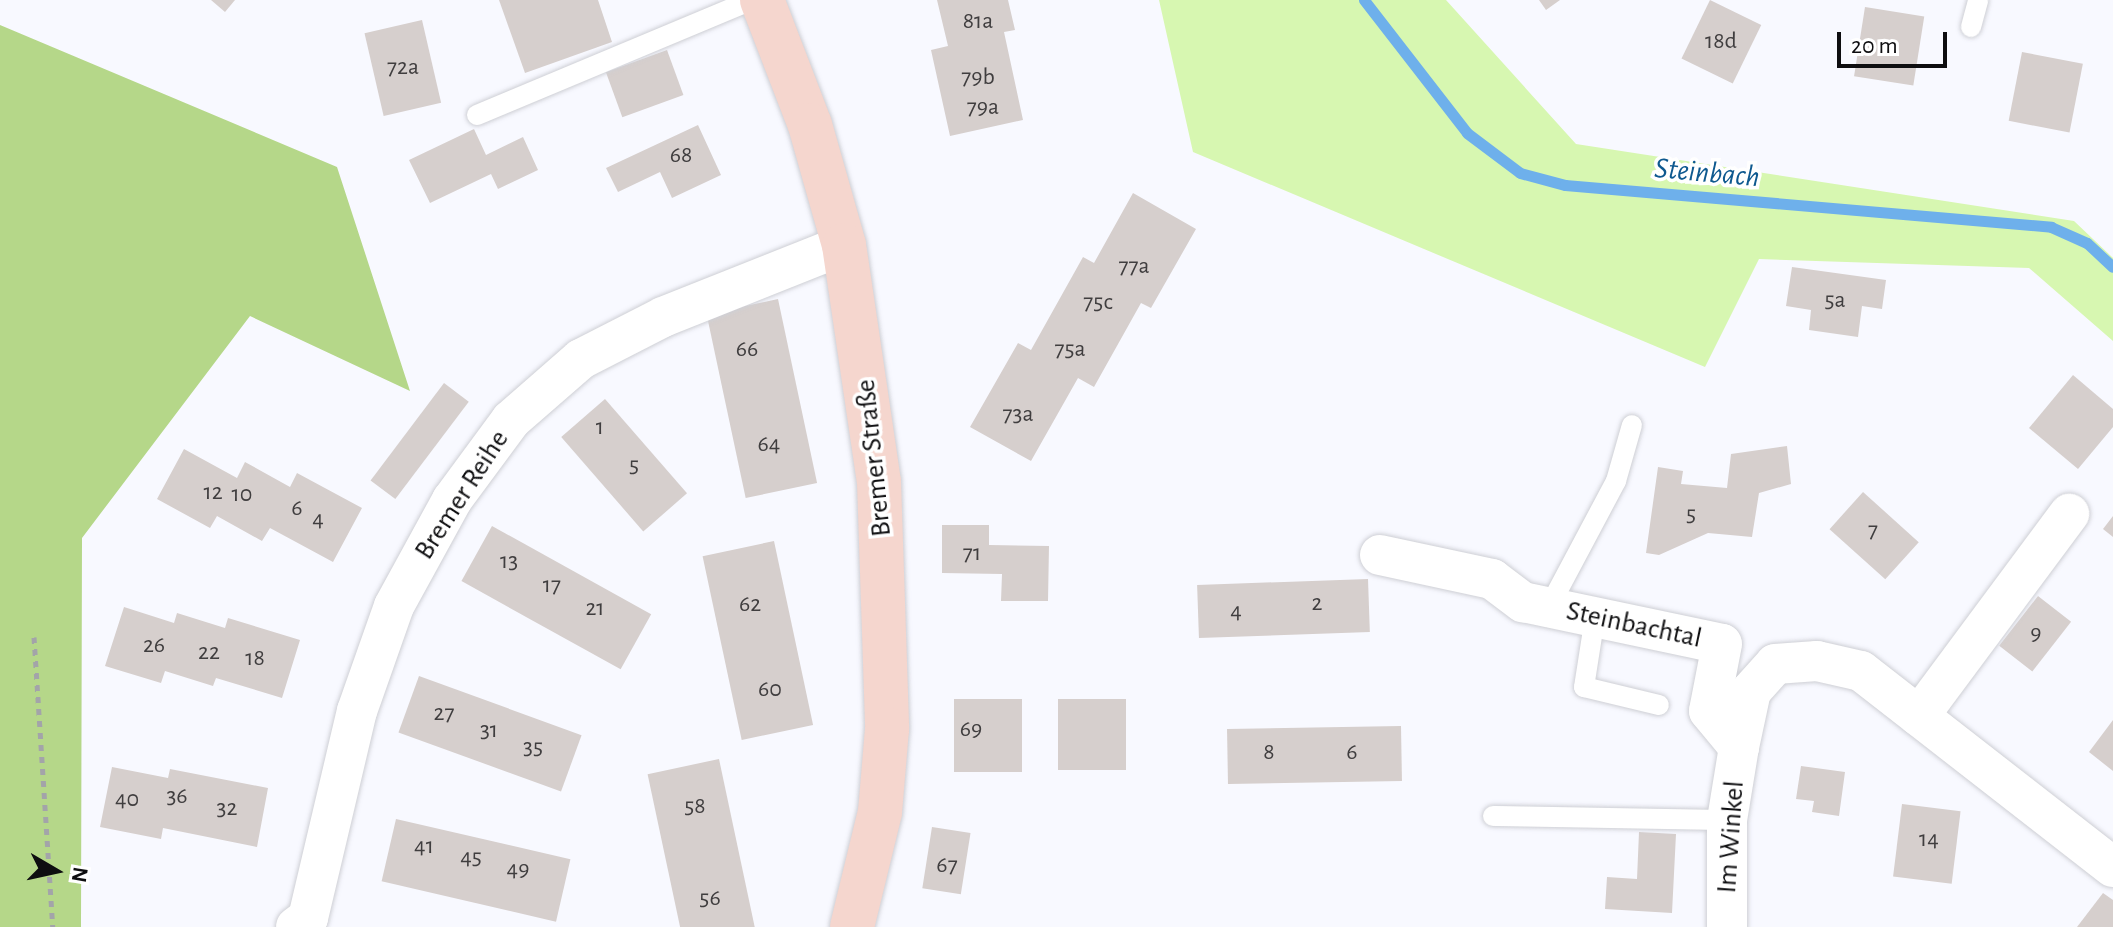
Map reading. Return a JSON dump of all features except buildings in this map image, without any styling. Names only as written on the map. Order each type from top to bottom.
[{"type":"street","name":"Bremer Straße","points":[[762,0],[810,125],[844,245],[870,400],[887,615],[880,812],[852,927]]},
{"type":"street","name":"Bremer Reihe","points":[[296,927],[308,918],[357,711],[394,606],[452,500],[511,420],[581,359],[663,317],[844,245]]},
{"type":"street","points":[[1919,716],[2069,514]]},
{"type":"street","name":"Steinbachtal","points":[[1380,555],[1492,579],[1523,602],[1722,644],[1709,711],[1739,747]]},
{"type":"street","points":[[1739,747],[1751,691],[1775,664],[1817,661],[1861,671],[2113,867]]},
{"type":"street","name":"Im Winkel","points":[[1727,927],[1727,820],[1739,747]]},
{"type":"lane","points":[[477,115],[752,0]]},
{"type":"lane","points":[[1971,27],[1978,0]]},
{"type":"lane","points":[[1549,607],[1616,481],[1632,425]]},
{"type":"lane","points":[[1595,617],[1584,687],[1659,705]]},
{"type":"lane","points":[[1493,816],[1727,820]]},
{"type":"path","points":[[34,637],[53,927]]},
{"type":"green space","points":[[1159,0],[1446,0],[1576,144],[2074,221],[2113,258],[2113,341],[2029,268],[1759,259],[1705,367],[1193,152]]},
{"type":"green space","points":[[0,25],[337,167],[410,391],[250,316],[82,538],[81,927],[0,927]]},
{"type":"waterway","name":"Steinbach","points":[[1364,0],[1467,133],[1520,173],[1565,185],[2051,227],[2087,243],[2113,267]]}]
